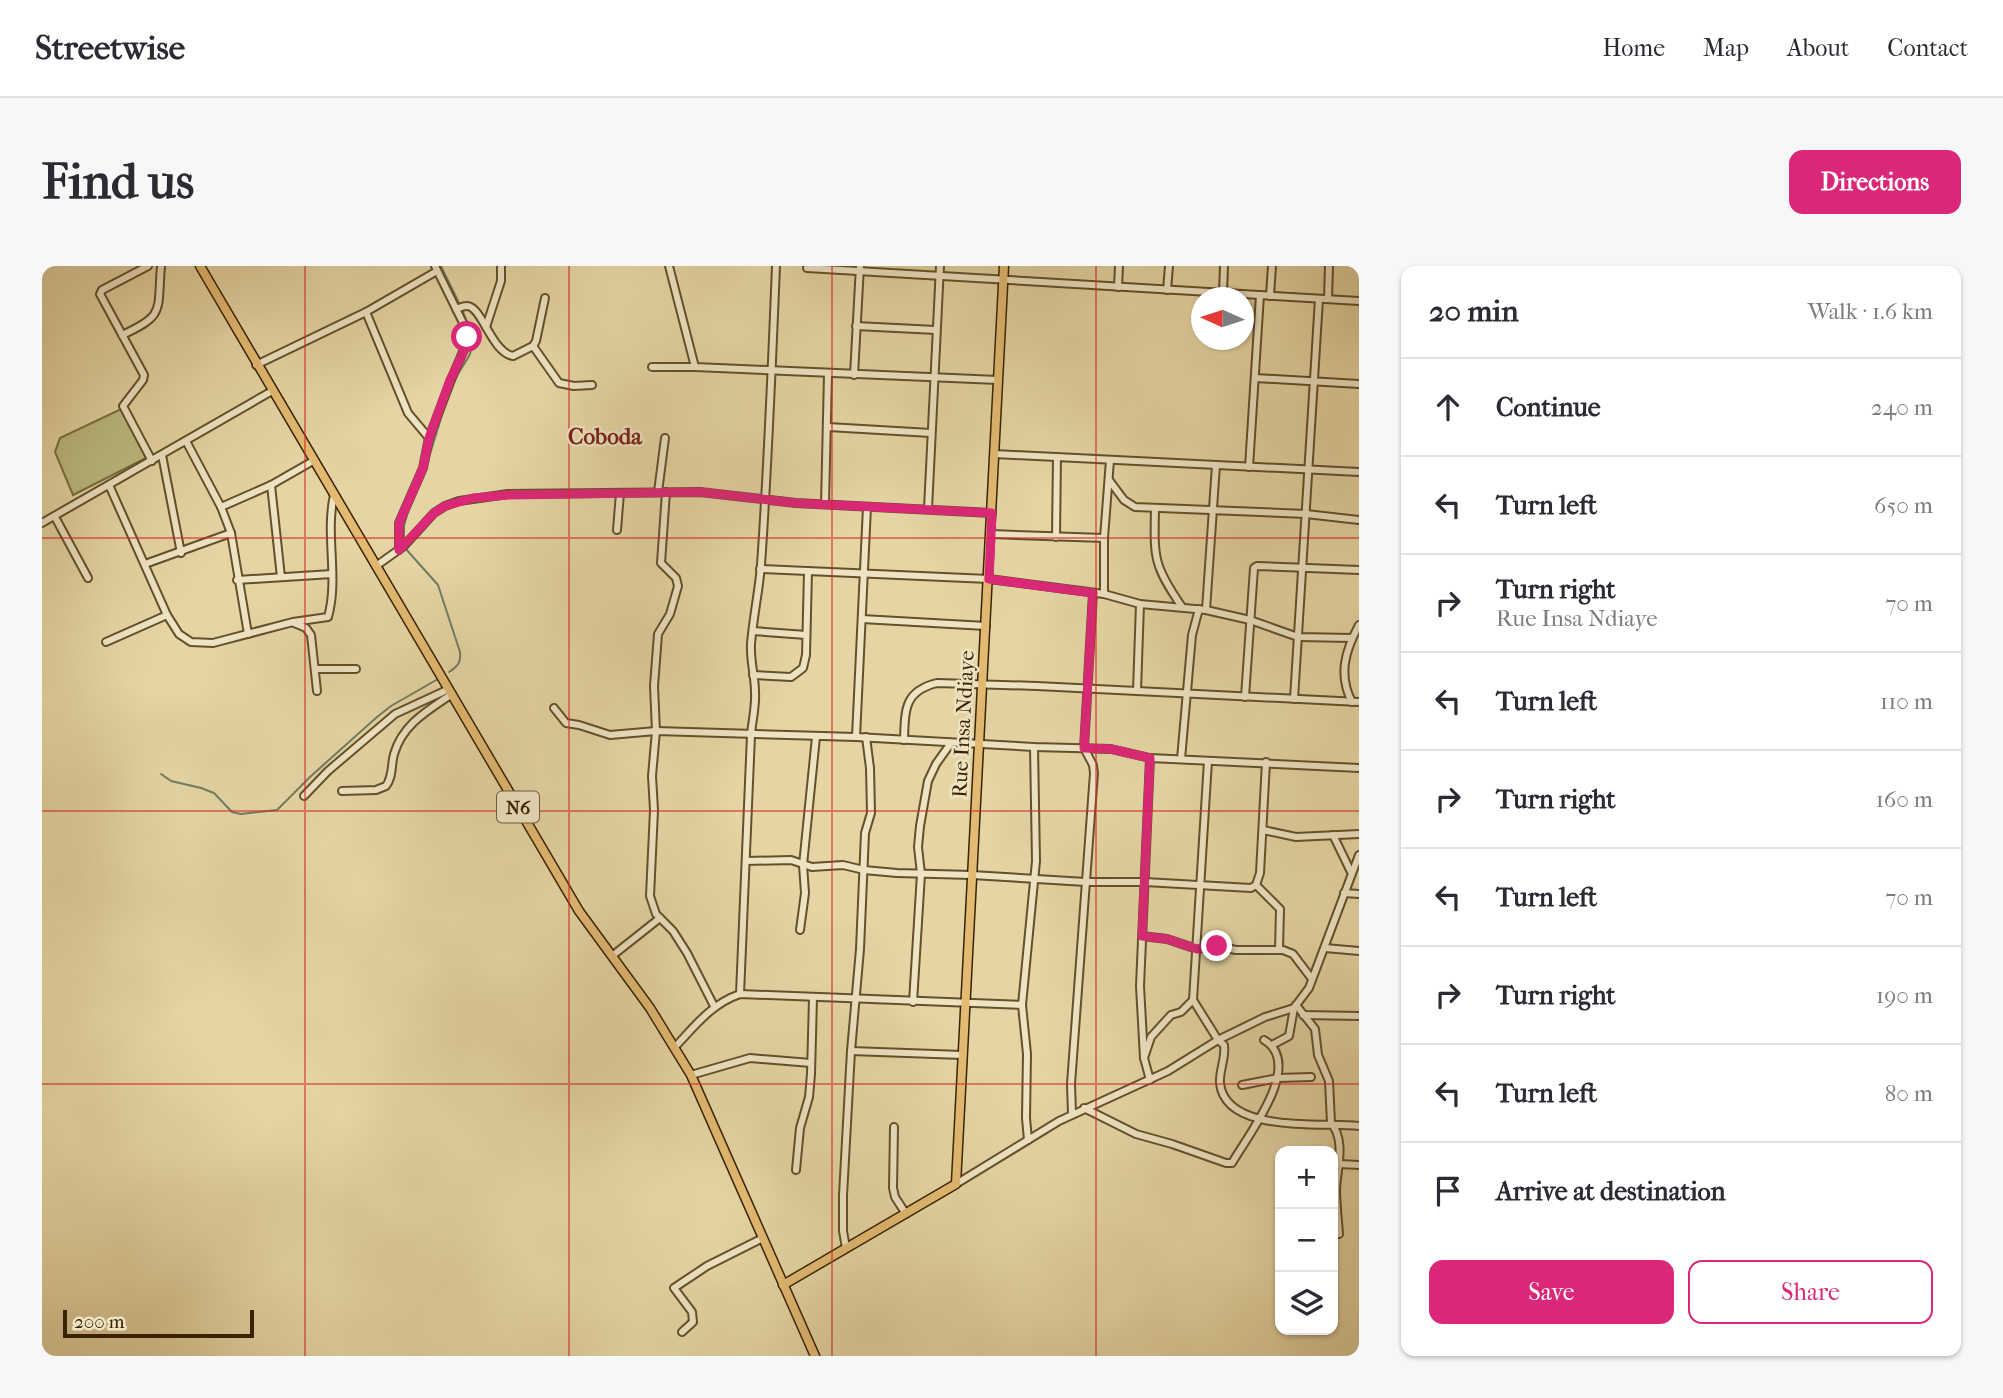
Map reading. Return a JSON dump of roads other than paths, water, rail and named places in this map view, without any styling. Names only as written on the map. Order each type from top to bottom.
[{"type":"main road","name":"N6","points":[[200,266],[579,911],[650,1008],[691,1075],[815,1356]]},
{"type":"main road","name":"Rue Insa Ndiaye","points":[[956,1184],[1004,266]]},
{"type":"main road","points":[[783,1284],[956,1184]]},
{"type":"street","points":[[148,266],[100,292],[100,298],[144,375],[143,380],[124,402],[123,408],[152,461]]},
{"type":"street","points":[[122,335],[147,323],[156,314],[161,266]]},
{"type":"street","points":[[486,327],[501,281],[501,266]]},
{"type":"street","points":[[669,266],[695,367]]},
{"type":"street","points":[[740,994],[755,694],[751,652],[769,457],[768,413],[773,369],[772,326],[776,266]]},
{"type":"street","points":[[928,509],[940,266]]},
{"type":"street","points":[[1118,287],[1119,266]]},
{"type":"street","points":[[1167,290],[1169,266]]},
{"type":"street","points":[[1223,287],[1224,266]]},
{"type":"street","points":[[1270,296],[1272,266]]},
{"type":"street","points":[[1328,299],[1329,266]]},
{"type":"street","points":[[807,268],[860,269],[1191,291]]},
{"type":"street","points":[[256,365],[366,312],[436,269],[466,329],[466,347],[450,380],[429,438],[423,468],[399,523],[399,550]]},
{"type":"street","points":[[854,375],[860,269]]},
{"type":"street","points":[[1254,295],[1359,301]]},
{"type":"street","points":[[1249,467],[1260,295]]},
{"type":"street","points":[[456,309],[467,306],[474,308],[495,344],[510,356],[533,346],[545,298]]},
{"type":"street","points":[[1294,699],[1319,299]]},
{"type":"street","points":[[366,312],[408,413],[429,438]]},
{"type":"street","points":[[856,326],[936,330]]},
{"type":"street","points":[[533,346],[559,383],[592,385]]},
{"type":"street","points":[[652,367],[773,369],[828,374],[998,380]]},
{"type":"street","points":[[825,504],[828,374]]},
{"type":"street","points":[[1255,377],[1359,384]]},
{"type":"street","points":[[42,523],[272,391]]},
{"type":"street","points":[[828,427],[931,433]]},
{"type":"street","points":[[657,492],[665,438]]},
{"type":"street","points":[[187,441],[221,507],[231,533],[248,634]]},
{"type":"street","points":[[995,454],[1359,472]]},
{"type":"street","points":[[162,455],[181,553]]},
{"type":"street","points":[[1056,537],[1057,457]]},
{"type":"street","points":[[1104,594],[1104,538],[1110,460]]},
{"type":"street","points":[[221,507],[271,485],[313,461]]},
{"type":"street","points":[[1181,759],[1192,635],[1202,609],[1216,465]]},
{"type":"street","points":[[1109,480],[1124,500],[1135,507],[1306,514],[1359,520]]},
{"type":"street","points":[[109,485],[167,615],[179,634],[191,642],[213,643],[293,622],[328,617],[332,574],[331,513],[334,495]]},
{"type":"street","points":[[271,485],[281,577]]},
{"type":"street","points":[[666,492],[661,563],[676,578],[678,586],[670,614],[658,635],[654,686],[656,731],[652,776],[654,810],[650,896],[660,918],[687,953],[714,1006]]},
{"type":"street","points":[[617,530],[620,493]]},
{"type":"street","points":[[376,566],[399,550],[434,513],[459,501],[508,495],[712,493],[765,500],[992,513]]},
{"type":"street","points":[[856,737],[867,507]]},
{"type":"street","points":[[1155,508],[1154,549],[1157,562],[1163,580],[1182,607]]},
{"type":"street","points":[[55,517],[88,579]]},
{"type":"street","points":[[145,564],[231,533]]},
{"type":"street","points":[[991,534],[1104,538]]},
{"type":"street","points":[[1245,697],[1254,568],[1359,570]]},
{"type":"street","points":[[760,569],[989,579],[1104,594],[1140,604],[1202,609],[1250,620],[1298,637],[1352,638]]},
{"type":"street","points":[[753,675],[791,677],[803,668],[808,571]]},
{"type":"street","points":[[237,580],[332,574]]},
{"type":"street","points":[[1072,1114],[1071,1084],[1094,773],[1084,748],[1093,593]]},
{"type":"street","points":[[1137,691],[1140,604]]},
{"type":"street","points":[[106,642],[167,615]]},
{"type":"street","points":[[862,619],[986,626]]},
{"type":"street","points":[[293,622],[306,628],[311,635],[317,691]]},
{"type":"street","points":[[1355,702],[1345,688],[1344,671],[1345,657],[1359,625]]},
{"type":"street","points":[[753,631],[806,635]]},
{"type":"street","points":[[315,669],[356,669]]},
{"type":"street","points":[[904,740],[907,707],[916,693],[937,683],[1355,702]]},
{"type":"street","points":[[342,791],[376,790],[386,786],[391,779],[396,750],[407,729],[417,717],[450,691]]},
{"type":"street","points":[[304,796],[328,771],[395,714],[450,691]]},
{"type":"street","points":[[555,708],[563,721],[604,734],[656,731],[866,737],[1111,749],[1150,758],[1356,767],[1359,775]]},
{"type":"street","points":[[800,930],[805,894],[803,865],[816,737]]},
{"type":"street","points":[[846,1248],[844,1195],[851,1051],[860,949],[864,833],[870,813],[870,768],[866,737]]},
{"type":"street","points":[[913,1002],[921,874],[918,847],[928,781],[951,743]]},
{"type":"street","points":[[1028,1140],[1027,1054],[1022,1005],[1035,878],[1037,832],[1034,747]]},
{"type":"street","points":[[1150,758],[1140,986],[1144,1058],[1150,1080]]},
{"type":"street","points":[[1208,761],[1193,1000],[1218,1040],[1224,1045],[1220,1083],[1228,1104],[1235,1111],[1272,1123],[1359,1126]]},
{"type":"street","points":[[746,861],[791,860],[812,867],[843,865],[864,870],[921,874],[1086,882],[1145,881],[1246,889],[1256,885],[1260,873],[1266,762]]},
{"type":"street","points":[[1263,830],[1296,837],[1359,834]]},
{"type":"street","points":[[1333,835],[1351,872]]},
{"type":"street","points":[[956,1184],[1072,1114],[1150,1080],[1218,1040],[1295,1006],[1305,995],[1312,979],[1359,855]]},
{"type":"street","points":[[1256,885],[1280,909],[1279,950]]},
{"type":"street","points":[[1344,893],[1359,894]]},
{"type":"street","points":[[612,956],[660,918]]},
{"type":"street","points":[[1142,936],[1167,939],[1197,949],[1217,946],[1236,950],[1279,950],[1293,954],[1312,979]]},
{"type":"street","points":[[1325,948],[1359,951]]},
{"type":"street","points":[[675,1047],[714,1006],[724,999],[740,994],[1022,1005]]},
{"type":"street","points":[[796,1170],[800,1128],[808,1097],[813,998]]},
{"type":"street","points":[[1144,1058],[1155,1032],[1171,1014],[1181,1012],[1193,1000]]},
{"type":"street","points":[[1295,1006],[1315,1029],[1318,1055],[1329,1081],[1331,1123],[1337,1135],[1339,1164],[1336,1193],[1339,1234]]},
{"type":"street","points":[[1272,1045],[1289,1036],[1295,1006]]},
{"type":"street","points":[[1303,1015],[1359,1016]]},
{"type":"street","points":[[1084,1108],[1136,1134],[1232,1163],[1260,1119],[1278,1078],[1279,1056],[1272,1045],[1264,1040]]},
{"type":"street","points":[[851,1051],[962,1055]]},
{"type":"street","points":[[691,1075],[750,1058],[811,1063]]},
{"type":"street","points":[[1242,1085],[1278,1078],[1311,1077]]},
{"type":"street","points":[[894,1127],[893,1188],[895,1197],[906,1214]]},
{"type":"street","points":[[1339,1164],[1359,1165]]},
{"type":"street","points":[[682,1332],[693,1316],[674,1288],[707,1266],[763,1238]]},
{"type":"waterway","points":[[441,266],[462,309],[470,334],[470,354],[456,377]]},
{"type":"waterway","points":[[427,464],[445,405]]},
{"type":"waterway","points":[[404,543],[404,526],[408,511]]},
{"type":"waterway","points":[[405,548],[438,585],[460,652],[458,664],[449,672]]},
{"type":"waterway","points":[[161,774],[171,781],[214,793],[232,812],[241,814],[277,810],[377,717],[438,679]]},
{"type":"district","name":"Coboda","points":[[605,436]]}]
